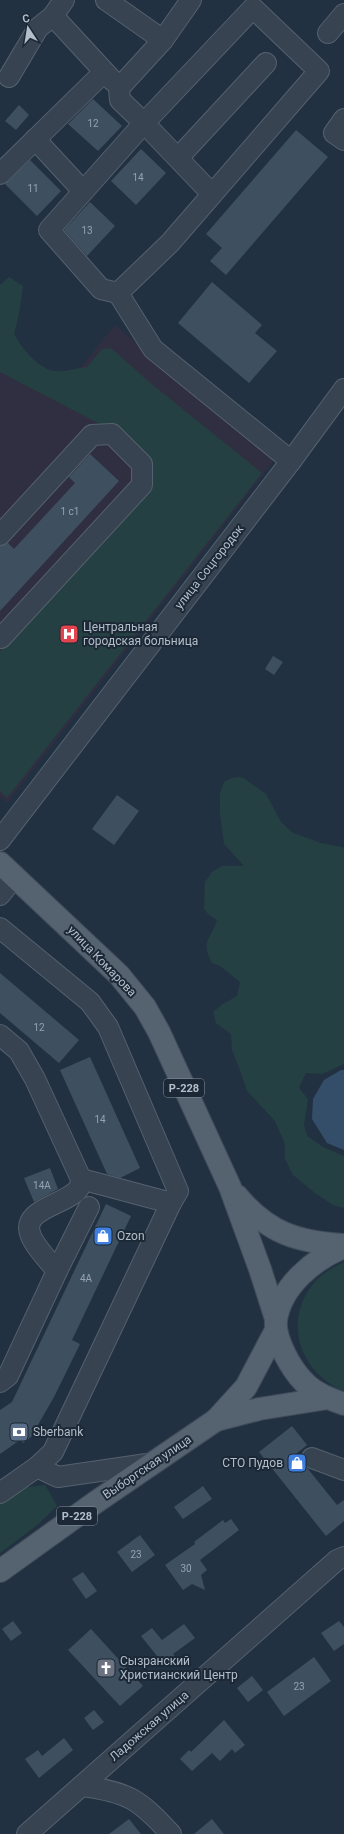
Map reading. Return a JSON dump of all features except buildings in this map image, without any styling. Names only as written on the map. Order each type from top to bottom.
[{"type":"main road","name":"улица Комарова","points":[[7,870],[119,975],[145,1007],[162,1038],[230,1188]]},
{"type":"main road","name":"Р-228","points":[[230,1188],[251,1213],[284,1234],[316,1244],[344,1246]]},
{"type":"main road","name":"Р-228","points":[[230,1188],[260,1269],[286,1358],[304,1383],[336,1401]]},
{"type":"main road","name":"Р-228","points":[[216,1420],[246,1386],[276,1324],[283,1300],[301,1274],[327,1254],[344,1246]]},
{"type":"main road","name":"Р-228","points":[[216,1420],[259,1409],[336,1401]]},
{"type":"main road","name":"Выборгская улица","points":[[0,1571],[96,1502],[216,1420]]},
{"type":"street","points":[[106,0],[163,40]]},
{"type":"street","points":[[119,88],[163,40],[189,1]]},
{"type":"street","points":[[9,77],[38,28],[58,8],[104,72],[119,88],[120,100],[212,194]]},
{"type":"street","points":[[118,293],[170,243],[319,71],[253,8],[144,123],[49,230],[101,289],[118,293],[153,349],[291,461]]},
{"type":"street","points":[[328,33],[344,14]]},
{"type":"street","points":[[178,158],[266,63]]},
{"type":"street","points":[[0,174],[104,72]]},
{"type":"street","points":[[344,119],[334,133],[344,140]]},
{"type":"street","points":[[35,140],[83,191]]},
{"type":"street","name":"улица Соцгородок","points":[[0,840],[291,461],[344,389]]},
{"type":"street","points":[[0,535],[92,435],[112,434],[142,464],[142,485],[1,638]]},
{"type":"street","points":[[0,895],[7,870]]},
{"type":"street","points":[[0,928],[90,1002],[108,1027],[178,1191],[53,1452],[37,1467],[0,1493]]},
{"type":"street","points":[[0,1035],[19,1051],[35,1079],[81,1179],[79,1188],[57,1203],[39,1211],[31,1222],[31,1238],[57,1271]]},
{"type":"street","points":[[81,1179],[171,1203]]},
{"type":"street","points":[[0,1382],[8,1376],[89,1207]]},
{"type":"street","points":[[312,1458],[344,1470]]},
{"type":"street","points":[[37,1467],[58,1477],[155,1463]]},
{"type":"street","name":"Ладожская улица","points":[[26,1834],[331,1565],[344,1557]]},
{"type":"street","points":[[82,1786],[106,1789],[126,1795],[142,1805],[171,1834]]},
{"type":"shaded area","name":"Центральная городская больница","points":[[115,325],[276,458],[7,803],[0,797],[0,336],[62,390]]},
{"type":"shaded area","points":[[341,1070],[344,1070],[344,1150],[327,1143],[312,1119],[313,1099],[324,1080]]},
{"type":"green space","points":[[9,277],[23,286],[19,314],[14,334],[21,345],[37,362],[55,371],[87,367],[102,349],[111,348],[148,381],[262,473],[7,798],[0,791],[0,651],[151,484],[119,434],[0,372],[0,285]]},
{"type":"green space","points":[[242,777],[266,794],[281,822],[293,833],[321,843],[342,847],[344,849],[344,1064],[322,1074],[306,1073],[299,1088],[308,1099],[304,1125],[307,1136],[323,1147],[344,1156],[344,1208],[333,1205],[293,1175],[285,1159],[285,1144],[275,1121],[247,1091],[232,1050],[231,1034],[216,1023],[213,1012],[237,996],[240,982],[220,966],[212,963],[209,955],[207,949],[208,940],[217,920],[208,914],[204,909],[205,882],[212,872],[222,866],[244,866],[224,844],[220,814],[220,794],[224,782],[232,778]]},
{"type":"green space","points":[[344,1262],[344,1391],[329,1383],[316,1372],[307,1359],[300,1344],[298,1329],[299,1313],[304,1298],[314,1283],[324,1274]]},
{"type":"green space","points":[[45,1485],[57,1506],[36,1526],[0,1553],[0,1502],[22,1488]]},
{"type":"place","name":"Центральная городская больница","points":[[69,634]]},
{"type":"place","name":"Ozon","points":[[103,1236]]},
{"type":"place","name":"Sberbank","points":[[19,1432]]},
{"type":"place","name":"СТО Пудов","points":[[297,1463]]},
{"type":"place","name":"Сызранский Христианский Центр","points":[[106,1668]]}]
